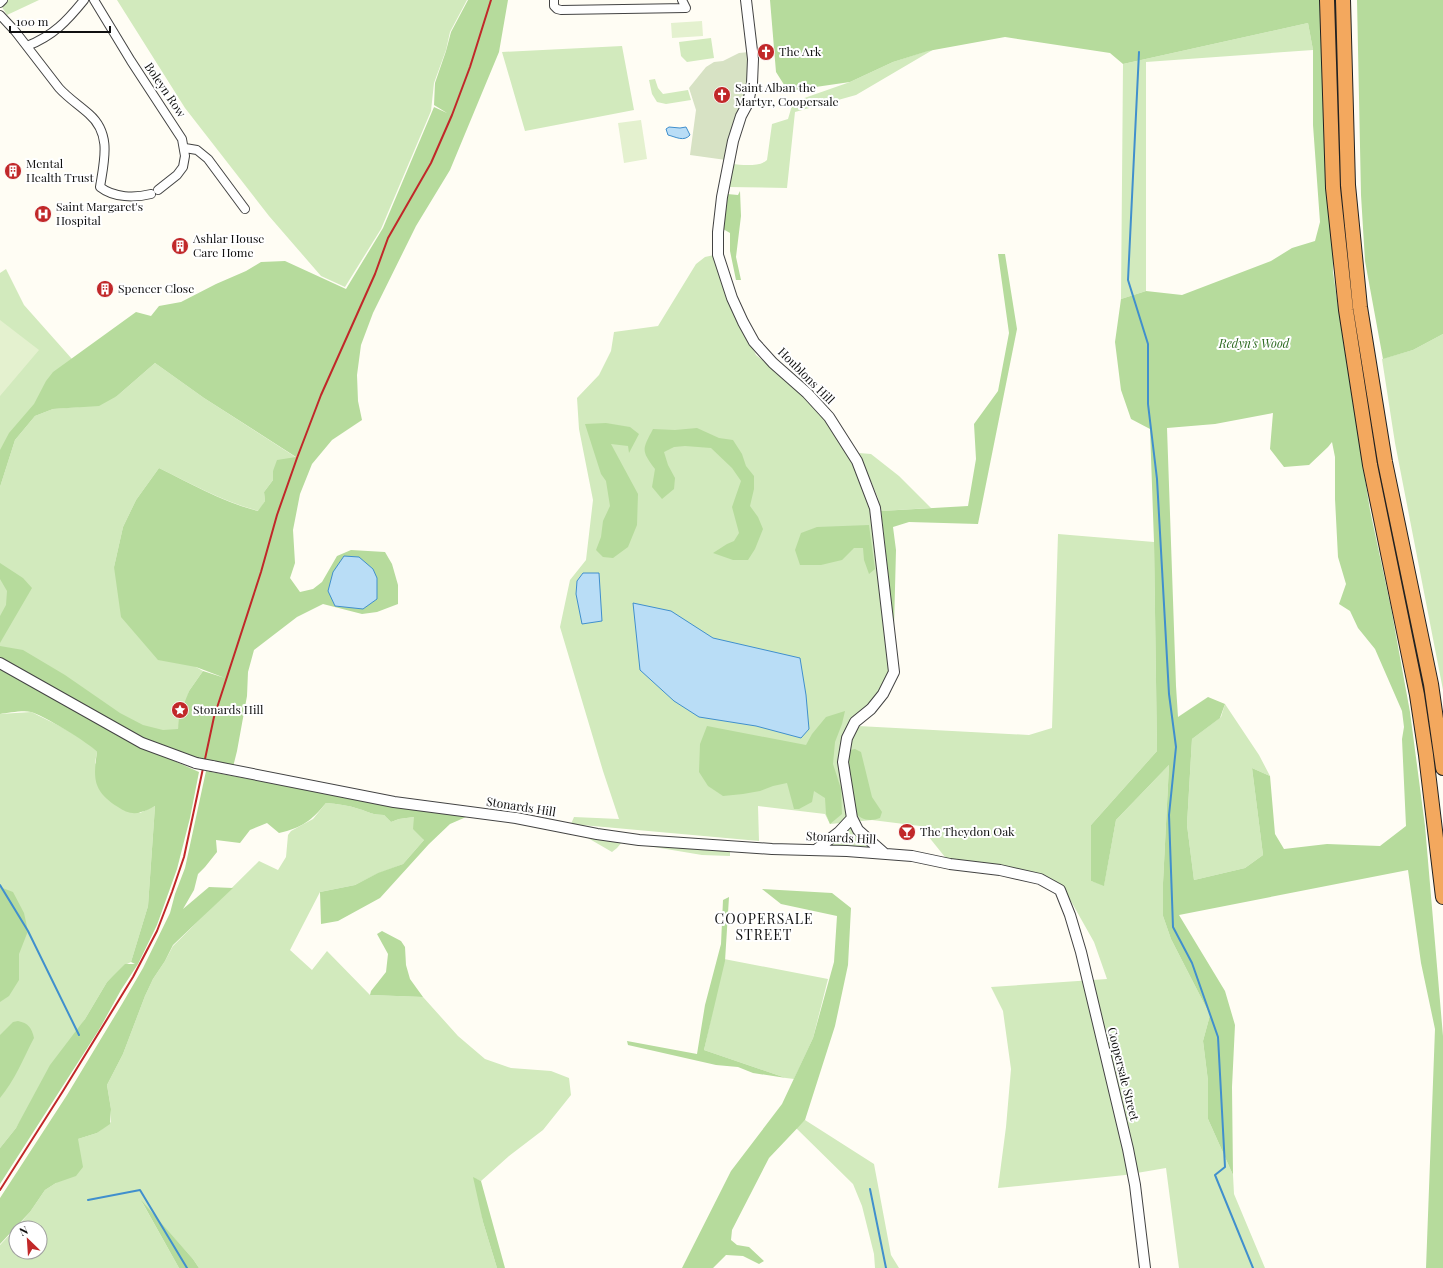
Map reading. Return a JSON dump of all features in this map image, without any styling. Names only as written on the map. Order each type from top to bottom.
[{"type":"highway","points":[[1327,0],[1333,188],[1346,310],[1370,465],[1417,695],[1426,755],[1443,898]]},
{"type":"highway","points":[[1343,0],[1348,185],[1360,307],[1385,462],[1430,684],[1443,768]]},
{"type":"street","points":[[0,4],[4,0]]},
{"type":"street","points":[[27,46],[41,41],[57,30],[84,0]]},
{"type":"street","name":"Boleyn Row","points":[[94,0],[131,61],[178,132],[185,148]]},
{"type":"street","points":[[554,0],[554,6],[557,9],[608,10],[684,4]]},
{"type":"street","name":"Houblons Hill","points":[[746,0],[753,60],[752,83],[748,103],[741,116],[734,141],[722,197],[718,232],[718,255],[732,298],[742,322],[754,342],[773,363],[807,393],[829,417],[857,461],[875,508],[894,672],[884,694],[871,709],[855,722],[846,738],[843,762],[852,818],[858,830],[884,853]]},
{"type":"street","points":[[0,15],[27,46],[62,92],[89,115],[102,132],[104,141],[104,160],[100,187],[110,193],[138,197],[154,192],[177,175],[183,167],[185,148],[197,150],[208,159],[245,208]]},
{"type":"street","name":"Stonards Hill","points":[[0,663],[142,743],[196,763],[394,802],[516,818],[597,834],[639,840],[772,849],[817,849],[912,856],[950,864],[1000,870],[1040,879],[1060,890]]},
{"type":"street","points":[[817,849],[839,832],[852,818]]},
{"type":"street","name":"Coopersale Street","points":[[1060,890],[1070,914],[1080,952],[1128,1149],[1135,1185],[1145,1268]]},
{"type":"green space","points":[[8,0],[39,0],[7,15],[2,7]]},
{"type":"green space","points":[[117,0],[467,0],[450,32],[446,50],[434,83],[431,111],[381,229],[345,287],[321,276],[269,216],[185,108]]},
{"type":"green space","points":[[468,0],[508,0],[499,52],[450,170],[416,226],[373,313],[361,345],[357,375],[358,401],[362,420],[332,440],[312,464],[300,494],[293,530],[295,563],[290,578],[300,592],[313,589],[322,582],[337,556],[351,550],[385,552],[392,564],[398,585],[398,604],[377,612],[362,614],[323,604],[297,617],[254,650],[248,672],[247,696],[232,771],[173,754],[0,659],[0,646],[23,650],[65,675],[120,713],[143,725],[163,730],[178,729],[179,717],[189,691],[203,671],[225,678],[196,667],[158,660],[121,617],[114,567],[123,527],[136,500],[159,468],[220,498],[258,511],[265,501],[264,492],[273,480],[273,471],[277,460],[296,457],[204,398],[155,363],[117,396],[99,406],[53,409],[35,416],[15,440],[0,487],[0,450],[9,433],[34,404],[46,381],[53,372],[136,312],[151,316],[159,306],[181,302],[246,271],[261,262],[285,261],[346,289],[383,228],[434,107],[447,113],[434,105],[435,83],[451,32]]},
{"type":"green space","name":"Redyn's Wood","points":[[770,0],[1330,0],[1333,272],[1370,510],[1391,608],[1410,712],[1425,826],[1443,1036],[1443,1268],[1426,1268],[1435,1029],[1421,963],[1408,870],[1179,915],[1225,991],[1235,1025],[1232,1087],[1233,1175],[1208,1119],[1208,1081],[1203,1041],[1210,1015],[1171,939],[1163,916],[1163,883],[1169,765],[1116,820],[1104,886],[1091,881],[1091,825],[1157,751],[1154,542],[1150,429],[1131,419],[1121,390],[1115,342],[1121,299],[1146,291],[1182,295],[1271,261],[1292,248],[1315,241],[1320,222],[1313,125],[1313,50],[1308,23],[1123,64],[1110,53],[1005,37],[928,51],[893,62],[850,82],[788,91],[776,72]],"holes":[[[1273,413],[1270,449],[1284,467],[1309,465],[1332,442],[1335,457],[1335,499],[1338,557],[1346,584],[1339,604],[1350,611],[1358,628],[1375,649],[1402,711],[1404,727],[1402,739],[1406,826],[1380,846],[1327,844],[1284,849],[1275,834],[1270,776],[1252,768],[1263,855],[1245,868],[1194,880],[1187,825],[1192,739],[1220,718],[1225,704],[1208,697],[1178,717],[1167,428],[1215,424]]]},
{"type":"green space","points":[[1357,0],[1443,0],[1443,334],[1413,350],[1383,359],[1365,261],[1361,195]]},
{"type":"green space","points":[[702,21],[703,36],[672,38],[671,23]]},
{"type":"green space","points":[[1308,23],[1313,50],[1146,62],[1146,291],[1121,299],[1123,64]]},
{"type":"green space","points":[[711,38],[714,58],[687,62],[681,56],[679,42]]},
{"type":"green space","points":[[622,46],[634,110],[525,131],[502,52]]},
{"type":"green space","points":[[936,48],[856,95],[795,112],[787,188],[728,187],[732,164],[755,165],[767,160],[772,124],[788,119],[793,102],[850,82],[893,62]]},
{"type":"green space","points":[[749,52],[746,102],[734,120],[726,160],[690,155],[696,110],[689,88],[706,67],[714,62],[723,61],[739,53]]},
{"type":"green space","points":[[655,79],[658,88],[663,94],[688,90],[691,100],[666,104],[657,102],[652,94],[649,80]]},
{"type":"green space","points":[[641,120],[647,159],[624,163],[618,123]]},
{"type":"green space","points":[[740,191],[741,216],[736,257],[741,280],[736,280],[730,251],[730,233],[723,229],[727,194],[738,195]]},
{"type":"green space","points":[[998,254],[1005,254],[1017,329],[978,524],[909,522],[893,527],[896,550],[894,627],[881,511],[968,506],[976,459],[974,424],[998,391],[1009,333]]},
{"type":"green space","points":[[714,255],[727,294],[756,355],[795,387],[820,413],[854,457],[870,494],[891,669],[886,683],[858,726],[1029,735],[1052,728],[1058,534],[1154,542],[1157,751],[1091,825],[1091,881],[1104,885],[1116,820],[1169,765],[1163,883],[1163,916],[1171,939],[1210,1015],[1203,1041],[1208,1081],[1208,1119],[1233,1175],[1234,1194],[1265,1268],[1179,1268],[1166,1168],[1125,1175],[998,1188],[1006,1127],[1011,1069],[1003,1011],[991,987],[1107,979],[1094,942],[1072,903],[1057,882],[1000,870],[949,862],[920,826],[872,820],[830,824],[825,814],[758,806],[759,841],[571,824],[574,817],[619,819],[560,627],[570,580],[586,560],[593,500],[579,429],[577,398],[599,375],[611,351],[614,332],[658,326],[696,264],[705,257]]},
{"type":"green space","points":[[6,269],[24,305],[72,359],[9,443],[0,470],[0,273]]},
{"type":"green space","points":[[0,320],[39,350],[0,396]]},
{"type":"green space","points":[[1443,334],[1443,690],[1395,443],[1382,359],[1413,350]]},
{"type":"green space","points":[[155,363],[204,398],[297,458],[273,471],[273,480],[264,492],[265,501],[259,511],[220,498],[159,468],[136,500],[123,527],[114,567],[196,667],[203,671],[189,691],[178,729],[173,754],[0,659],[0,487],[15,440],[35,416],[53,409],[80,407],[117,396]]},
{"type":"green space","points":[[606,423],[630,427],[639,434],[629,453],[628,446],[611,444],[638,494],[637,525],[628,547],[613,558],[603,557],[596,550],[601,537],[603,521],[610,506],[606,481],[601,474],[585,424]]},
{"type":"green space","points":[[697,428],[719,438],[733,440],[742,454],[746,466],[754,476],[754,489],[750,506],[758,517],[763,529],[755,549],[748,560],[733,560],[713,553],[734,541],[739,533],[732,507],[741,481],[732,468],[711,448],[685,446],[674,447],[664,452],[668,465],[675,478],[674,489],[662,499],[652,487],[655,469],[645,454],[645,446],[653,429],[675,430]]},
{"type":"green space","points":[[859,453],[871,454],[899,476],[931,508],[881,511],[878,498]]},
{"type":"green space","points":[[869,525],[875,569],[869,574],[864,560],[863,548],[854,548],[842,560],[821,565],[800,565],[795,550],[801,533],[817,527]]},
{"type":"green space","points":[[0,563],[23,578],[32,588],[0,643],[0,616],[6,605],[7,591],[0,579]]},
{"type":"green space","points":[[0,668],[130,741],[199,772],[190,818],[177,869],[157,925],[138,964],[121,990],[100,1028],[0,1184],[0,1148],[16,1128],[50,1065],[85,1019],[107,982],[125,964],[135,964],[131,962],[148,906],[155,806],[138,813],[126,812],[110,801],[99,790],[95,777],[97,752],[93,748],[66,730],[31,712],[24,711],[0,714]]},
{"type":"green space","points":[[1225,704],[1259,755],[1270,776],[1252,768],[1263,855],[1245,868],[1194,880],[1187,825],[1192,739],[1221,717]]},
{"type":"green space","points":[[845,711],[835,742],[833,764],[841,789],[842,814],[830,824],[826,814],[825,798],[814,791],[812,802],[799,809],[794,809],[787,783],[760,791],[723,796],[708,786],[699,772],[700,744],[707,726],[806,745],[812,734],[826,717]]},
{"type":"green space","points":[[31,712],[66,730],[92,747],[97,752],[95,763],[140,813],[155,806],[148,906],[131,962],[107,982],[16,1128],[0,1148],[0,714]]},
{"type":"green space","points":[[855,749],[861,752],[872,797],[882,812],[880,818],[869,820],[862,818],[854,811],[847,754],[850,750]]},
{"type":"green space","points":[[206,771],[329,794],[473,814],[450,824],[429,844],[380,898],[338,921],[321,924],[320,892],[355,885],[378,873],[403,864],[424,840],[413,829],[414,817],[399,819],[391,822],[384,815],[374,814],[347,806],[326,803],[311,819],[294,829],[279,833],[267,823],[250,830],[240,843],[216,840],[217,852],[198,874],[194,890],[183,909],[209,887],[233,888],[173,945],[165,961],[153,979],[123,1054],[107,1085],[111,1109],[110,1124],[97,1133],[78,1139],[83,1167],[76,1176],[56,1183],[45,1190],[22,1220],[8,1220],[8,1235],[0,1244],[0,1198],[67,1095],[143,968],[170,913],[175,894],[185,868]]},
{"type":"green space","points":[[326,803],[347,806],[374,814],[384,815],[391,822],[399,819],[414,817],[424,840],[403,864],[377,874],[355,885],[320,892],[290,950],[312,970],[327,951],[370,995],[423,997],[458,1036],[485,1059],[511,1068],[551,1071],[569,1078],[571,1095],[543,1130],[509,1156],[481,1181],[476,1179],[483,1222],[497,1268],[199,1268],[193,1259],[142,1202],[179,1268],[0,1268],[0,1245],[8,1236],[8,1260],[48,1260],[48,1220],[23,1220],[45,1190],[56,1183],[78,1139],[97,1133],[111,1122],[111,1109],[107,1085],[123,1054],[153,979],[173,946],[259,861],[278,870],[286,857],[288,835],[291,831],[313,819]]},
{"type":"green space","points":[[850,827],[855,830],[875,850],[824,846]]},
{"type":"green space","points":[[581,834],[622,842],[612,852]]},
{"type":"green space","points":[[674,845],[730,848],[730,856],[702,855],[648,846]]},
{"type":"green space","points":[[0,887],[13,892],[24,913],[28,931],[19,954],[19,980],[9,996],[0,1002]]},
{"type":"green space","points":[[762,889],[832,893],[851,908],[848,965],[835,1026],[805,1120],[769,1158],[732,1230],[731,1240],[737,1245],[749,1247],[764,1261],[759,1264],[743,1256],[726,1255],[713,1268],[682,1268],[731,1171],[782,1104],[813,1038],[834,962],[837,916],[781,904]]},
{"type":"green space","points":[[729,897],[725,961],[704,1050],[786,1078],[753,1073],[738,1067],[716,1065],[628,1045],[627,1041],[697,1054],[705,1005],[721,944],[723,900]]},
{"type":"green space","points":[[382,931],[401,941],[405,947],[406,965],[410,979],[423,997],[370,995],[371,991],[386,972],[388,954],[377,934]]},
{"type":"green space","points":[[724,959],[828,979],[813,1038],[794,1079],[786,1078],[704,1050]]},
{"type":"green space","points":[[18,1021],[29,1026],[34,1038],[14,1077],[0,1098],[0,1035],[13,1022]]},
{"type":"green space","points":[[805,1120],[874,1164],[891,1255],[899,1268],[875,1268],[874,1254],[862,1206],[853,1184],[796,1128]]},
{"type":"green space","points":[[473,1177],[481,1181],[505,1268],[497,1268],[483,1222]]},
{"type":"green space","points":[[141,1200],[193,1259],[199,1268],[179,1268]]},
{"type":"water","points":[[669,127],[686,127],[690,135],[683,139],[668,135],[666,129]]},
{"type":"water","points":[[344,556],[359,557],[373,569],[377,578],[377,599],[363,609],[335,606],[328,591],[333,572]]},
{"type":"water","points":[[583,573],[599,573],[602,621],[582,624],[576,594],[577,581]]},
{"type":"water","points":[[633,603],[671,611],[713,638],[800,658],[806,695],[809,729],[801,738],[756,726],[699,717],[674,701],[640,670]]},
{"type":"waterway","points":[[1139,52],[1128,280],[1148,344],[1148,404],[1157,479],[1169,694],[1176,747],[1169,815],[1173,927],[1192,963],[1218,1037],[1225,1167],[1215,1175],[1253,1268]]},
{"type":"waterway","points":[[0,885],[28,931],[79,1035]]},
{"type":"waterway","points":[[870,1189],[886,1268]]},
{"type":"waterway","points":[[88,1200],[140,1190],[187,1268]]},
{"type":"railway","points":[[0,1190],[133,977],[157,931],[184,857],[214,717],[261,572],[277,515],[297,458],[321,395],[375,274],[388,238],[431,163],[452,115],[470,67],[491,0]]},
{"type":"place","name":"The Ark","points":[[766,52]]},
{"type":"place","name":"Saint Alban the Martyr, Coopersale","points":[[722,95]]},
{"type":"place","name":"Mental Health Trust","points":[[13,171]]},
{"type":"place","name":"Saint Margaret's Hospital","points":[[43,214]]},
{"type":"place","name":"Ashlar House Care Home","points":[[180,246]]},
{"type":"place","name":"Spencer Close","points":[[105,289]]},
{"type":"place","name":"Stonards Hill","points":[[180,710]]},
{"type":"place","name":"The Theydon Oak","points":[[907,832]]},
{"type":"district","name":"COOPERSALE STREET","points":[[764,928]]}]
